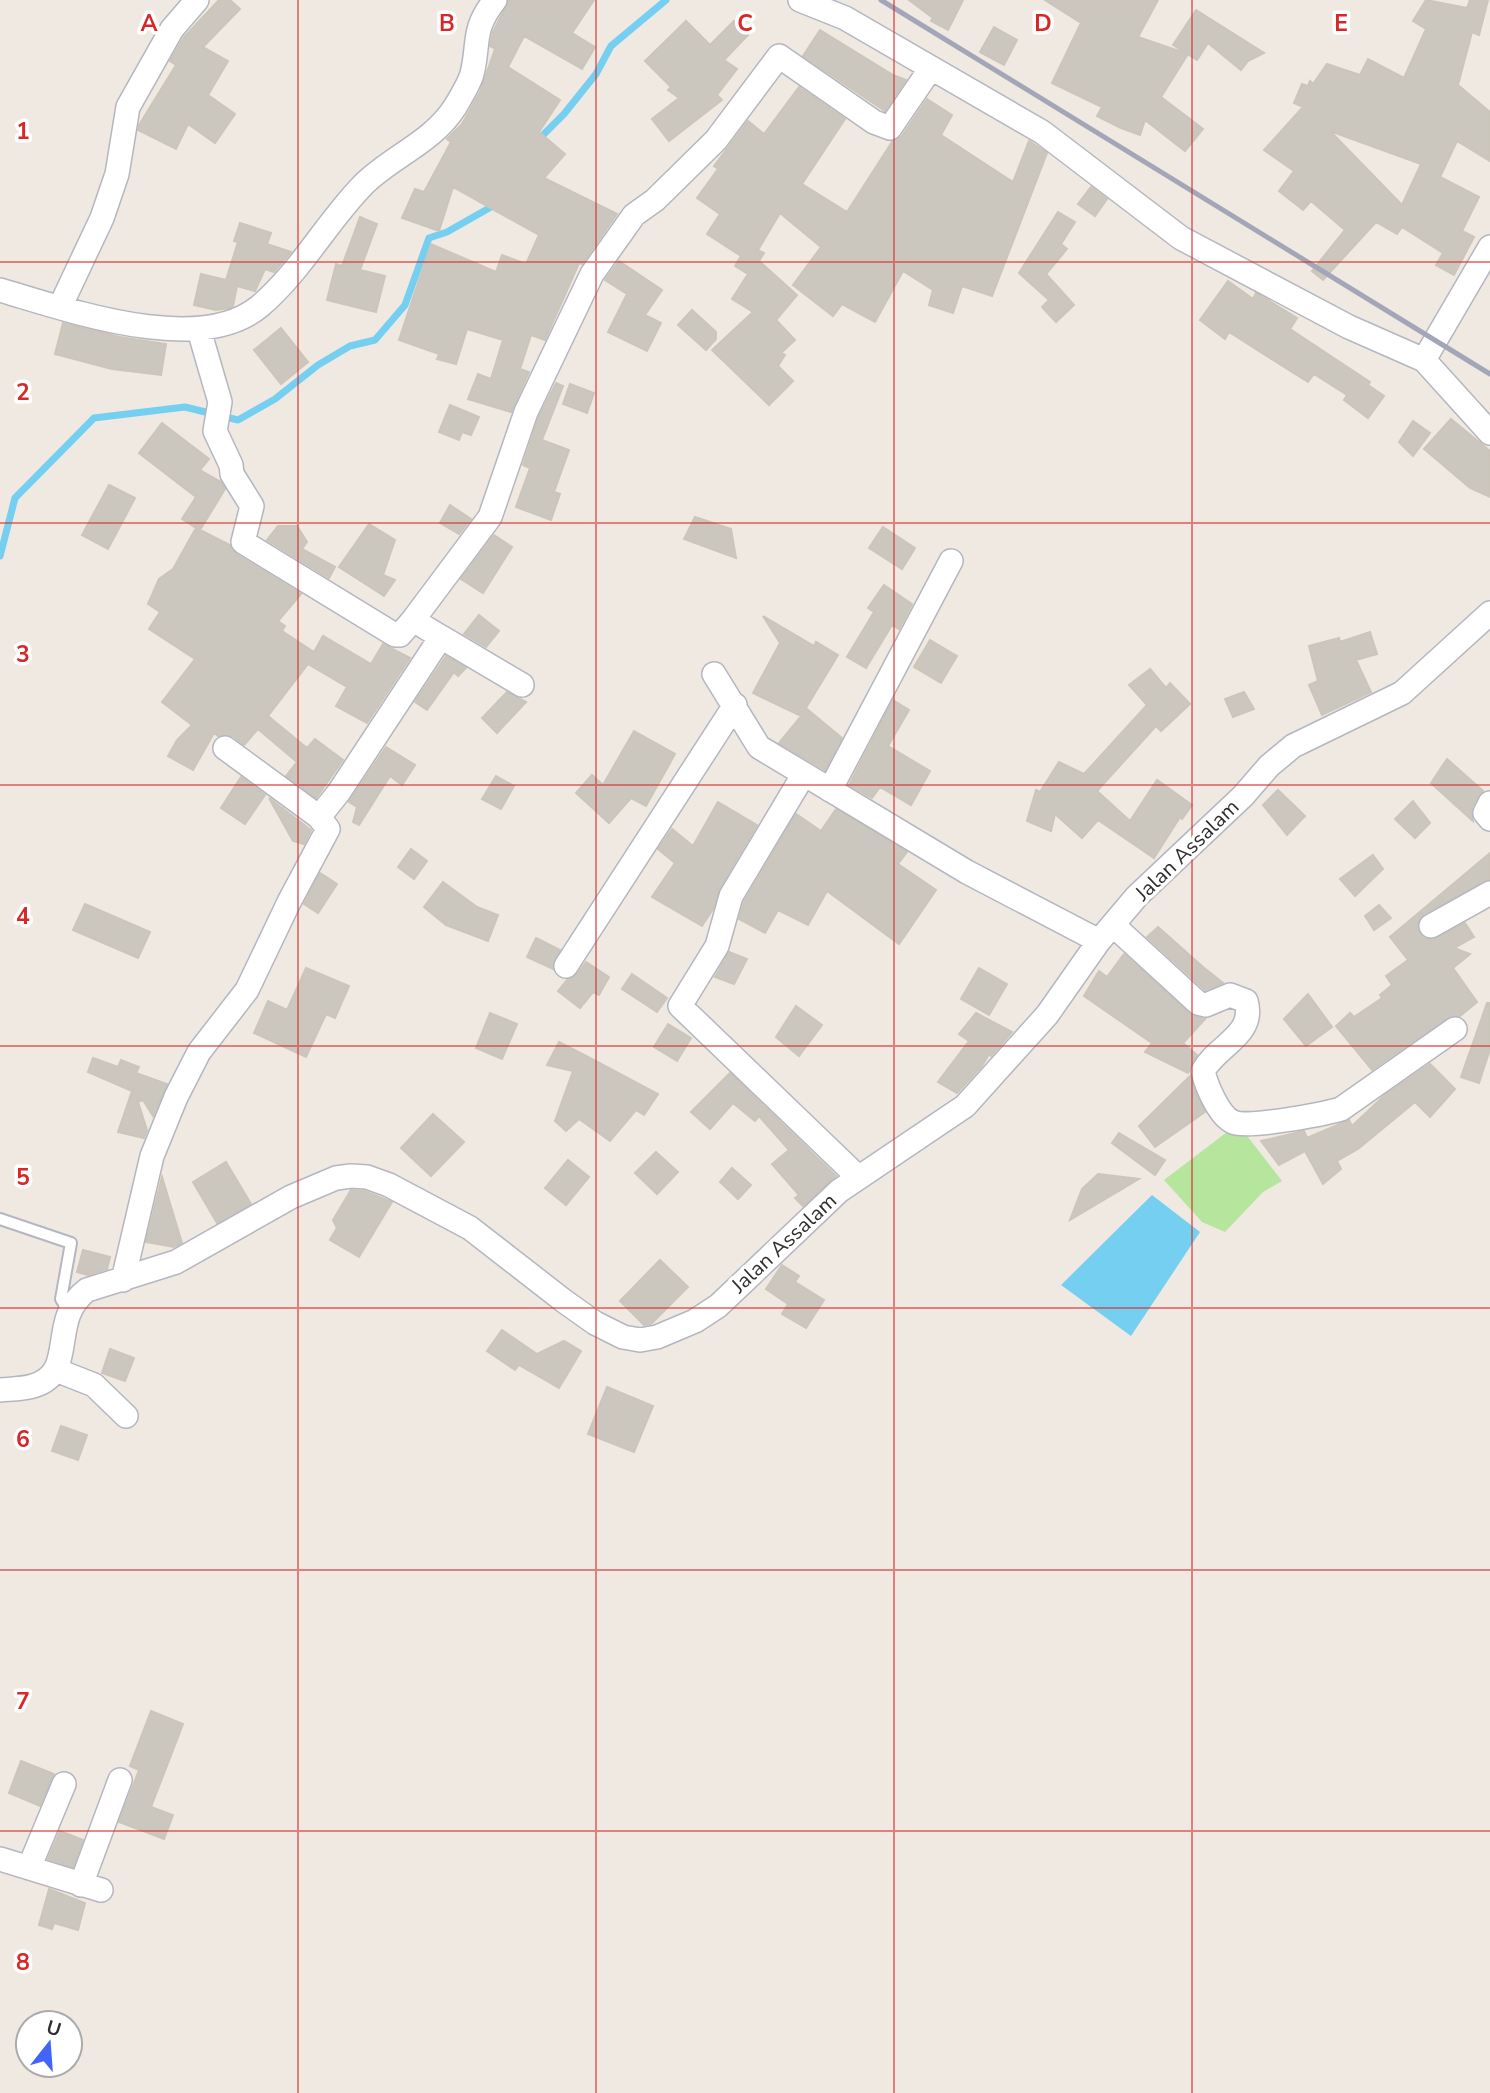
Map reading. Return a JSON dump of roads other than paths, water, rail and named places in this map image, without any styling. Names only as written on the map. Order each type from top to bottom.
[{"type":"street","points":[[60,307],[102,218],[117,174],[128,107],[172,29],[197,0]]},
{"type":"street","points":[[0,290],[100,319],[199,330],[231,321],[258,307],[293,272],[363,184],[443,124],[471,75],[475,33],[495,0]]},
{"type":"street","points":[[810,4],[845,18],[1042,132],[1181,238],[1349,327],[1424,360],[1490,433]]},
{"type":"street","points":[[199,330],[220,402],[215,431],[231,465],[232,474],[252,506],[243,542],[395,635],[400,635],[490,517],[526,412],[592,274],[634,215],[655,200],[716,140],[777,57],[784,57],[842,101],[890,128],[930,68]]},
{"type":"street","points":[[1424,360],[1490,247]]},
{"type":"street","points":[[830,790],[951,561]]},
{"type":"street","name":"Jalan Assalam","points":[[68,1310],[74,1299],[87,1290],[176,1262],[323,1182],[351,1176],[367,1177],[399,1190],[470,1228],[595,1323],[623,1337],[640,1340],[682,1327],[718,1306],[812,1213],[858,1177],[919,1140],[965,1106],[1047,1015],[1106,933],[1137,896],[1243,796],[1269,766],[1293,746],[1402,693],[1490,612]]},
{"type":"street","points":[[413,620],[522,685]]},
{"type":"street","points":[[319,817],[442,637]]},
{"type":"street","points":[[714,674],[759,747],[967,872],[1106,933],[1198,1003],[1206,1005],[1230,995],[1247,1002],[1249,1011],[1246,1025],[1203,1070],[1224,1116],[1239,1124],[1324,1114],[1341,1109],[1455,1029]]},
{"type":"street","points":[[566,966],[734,705]]},
{"type":"street","points":[[123,1280],[141,1196],[167,1116],[199,1052],[247,990],[328,829],[319,817],[225,748]]},
{"type":"street","points":[[804,774],[731,896],[717,946],[681,1009],[858,1177]]},
{"type":"street","points":[[1490,803],[1485,811],[1490,819]]},
{"type":"street","points":[[1431,926],[1490,893]]},
{"type":"street","points":[[0,1390],[31,1387],[48,1380],[57,1370],[68,1310]]},
{"type":"street","points":[[57,1370],[94,1385],[126,1416]]},
{"type":"street","points":[[0,1859],[91,1887],[120,1780]]},
{"type":"street","points":[[29,1868],[64,1784]]},
{"type":"lane","points":[[0,1219],[71,1243],[61,1299],[68,1310]]},
{"type":"water","points":[[1152,1195],[1200,1232],[1131,1336],[1061,1285]]},
{"type":"waterway","points":[[538,140],[564,114],[596,74],[611,46],[666,0]]},
{"type":"waterway","points":[[0,556],[15,498],[94,418],[185,407],[238,420],[275,399],[318,365],[350,346],[375,340],[405,305],[429,238],[447,232],[491,207],[495,201]]},
{"type":"railway","points":[[881,0],[1490,374]]}]
